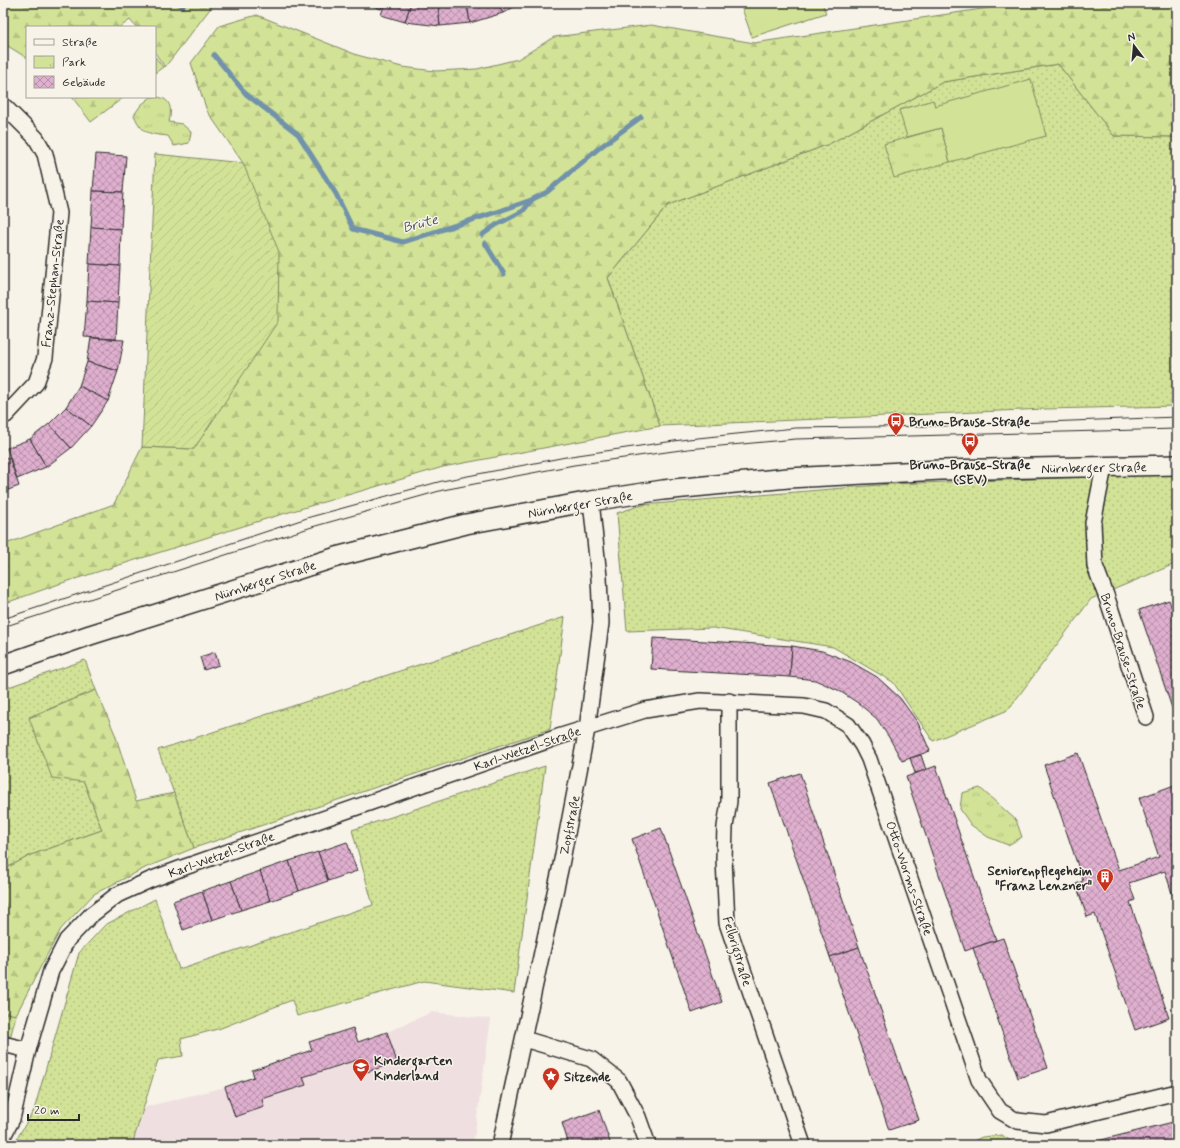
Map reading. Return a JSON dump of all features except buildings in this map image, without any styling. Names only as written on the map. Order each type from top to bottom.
[{"type":"street","name":"Franz-Stephan-Straße","points":[[3,104],[36,138],[45,154],[59,213],[45,358],[36,383],[6,415],[3,416]]},
{"type":"street","name":"Nürnberger Straße","points":[[3,665],[90,635],[340,556],[466,524],[591,501],[663,490],[788,478],[941,470],[1177,465]]},
{"type":"street","name":"Bruno-Brause-Straße","points":[[1104,467],[1093,523],[1095,566],[1146,717]]},
{"type":"street","name":"Zopfstraße","points":[[500,1145],[561,865],[587,729],[601,623],[599,577],[591,501]]},
{"type":"street","name":"Otto-Worms-Straße","points":[[587,729],[645,710],[700,701],[729,701],[804,706],[826,711],[848,725],[862,745],[876,779],[979,1080],[1000,1111],[1018,1121],[1046,1124],[1177,1092]]},
{"type":"street","name":"Felbrigstraße","points":[[729,701],[729,801],[725,827],[724,859],[727,923],[803,1145]]},
{"type":"street","name":"Karl-Wetzel-Straße","points":[[3,1136],[12,1119],[28,1050],[51,971],[67,940],[91,915],[117,895],[182,868],[558,737],[587,729]]},
{"type":"street","points":[[524,1039],[591,1059],[618,1081],[638,1117],[648,1145]]},
{"type":"street","points":[[3,1044],[28,1050]]},
{"type":"shaded area","name":"Kindergarten Kinderland","points":[[432,1012],[491,1019],[473,1145],[132,1145],[145,1107],[225,1087],[254,1077],[252,1070],[312,1050],[309,1042],[353,1028],[358,1042],[387,1032]]},
{"type":"green space","points":[[3,3],[216,3],[165,67],[156,54],[156,26],[135,26],[130,20],[121,26],[26,26],[26,57],[3,43]]},
{"type":"green space","points":[[740,3],[822,3],[826,13],[752,37]]},
{"type":"green space","points":[[1022,3],[1177,3],[1177,137],[1114,136],[1058,64],[943,82],[829,144],[668,205],[608,278],[660,426],[443,467],[269,518],[59,584],[3,604],[3,545],[114,504],[142,447],[194,449],[243,163],[207,111],[191,63],[219,26],[257,15],[357,55],[402,67],[435,71],[477,69],[518,59],[554,37],[651,25],[754,43]]},
{"type":"green space","points":[[156,58],[163,67],[156,72]]},
{"type":"green space","points":[[1058,64],[1114,136],[1177,137],[1177,406],[1045,409],[660,426],[608,278],[668,205],[829,144],[943,82]]},
{"type":"green space","points":[[1031,79],[1046,136],[950,162],[941,128],[907,137],[899,110],[933,100],[935,106]]},
{"type":"green space","points":[[157,97],[166,100],[170,106],[169,122],[182,124],[191,132],[189,143],[174,146],[168,136],[156,135],[143,129],[134,115],[141,105],[150,98]]},
{"type":"green space","points":[[73,98],[123,98],[91,122]]},
{"type":"green space","points":[[941,128],[950,162],[894,178],[884,144]]},
{"type":"green space","points":[[155,154],[243,163],[279,252],[278,321],[194,449],[142,447]]},
{"type":"green space","points":[[1177,474],[1177,563],[1091,599],[1008,710],[933,741],[893,682],[833,647],[713,628],[627,631],[617,513],[642,505],[891,484]]},
{"type":"green space","points":[[565,617],[550,729],[194,848],[158,750]]},
{"type":"green space","points":[[85,660],[96,690],[29,717],[84,782],[102,830],[31,855],[3,870],[3,689]]},
{"type":"green space","points":[[96,690],[115,734],[136,801],[174,793],[194,848],[147,867],[94,894],[61,929],[16,1015],[3,1012],[3,870],[31,855],[102,830],[84,782],[52,778],[29,718]]},
{"type":"green space","points":[[545,766],[514,993],[424,981],[297,1016],[292,1000],[221,1028],[181,1039],[183,1056],[158,1060],[132,1145],[13,1145],[34,1110],[79,953],[105,925],[155,899],[179,969],[373,905],[352,830]]},
{"type":"green space","points":[[980,788],[1016,820],[1022,837],[1008,845],[988,837],[971,825],[960,809],[962,793]]},
{"type":"green space","points":[[3,1012],[16,1015],[3,1066]]},
{"type":"green space","points":[[1002,1135],[1016,1145],[965,1145],[982,1137]]},
{"type":"waterway","name":"Brüte","points":[[179,3],[183,6]]},
{"type":"waterway","name":"Brüte","points":[[214,55],[246,94],[298,134],[336,194],[353,229],[403,242],[497,212],[531,200],[547,192],[599,148],[641,117]]},
{"type":"waterway","points":[[482,235],[496,225],[523,211],[531,201]]},
{"type":"waterway","points":[[485,243],[504,274]]},
{"type":"tram line","points":[[3,619],[310,517],[442,481],[571,456],[688,439],[795,428],[940,426],[1177,417]]},
{"type":"tram line","points":[[3,627],[312,527],[443,490],[574,465],[688,449],[796,439],[1177,429]]},
{"type":"place","name":"Bruno-Brause-Straße","points":[[896,436]]},
{"type":"place","name":"Bruno-Brause-Straße (SEV)","points":[[970,456]]},
{"type":"place","name":"Seniorenpflegeheim \"Franz Lenzner\"","points":[[1105,892]]},
{"type":"place","name":"Kindergarten Kinderland","points":[[361,1082]]},
{"type":"place","name":"Sitzende","points":[[551,1091]]}]
